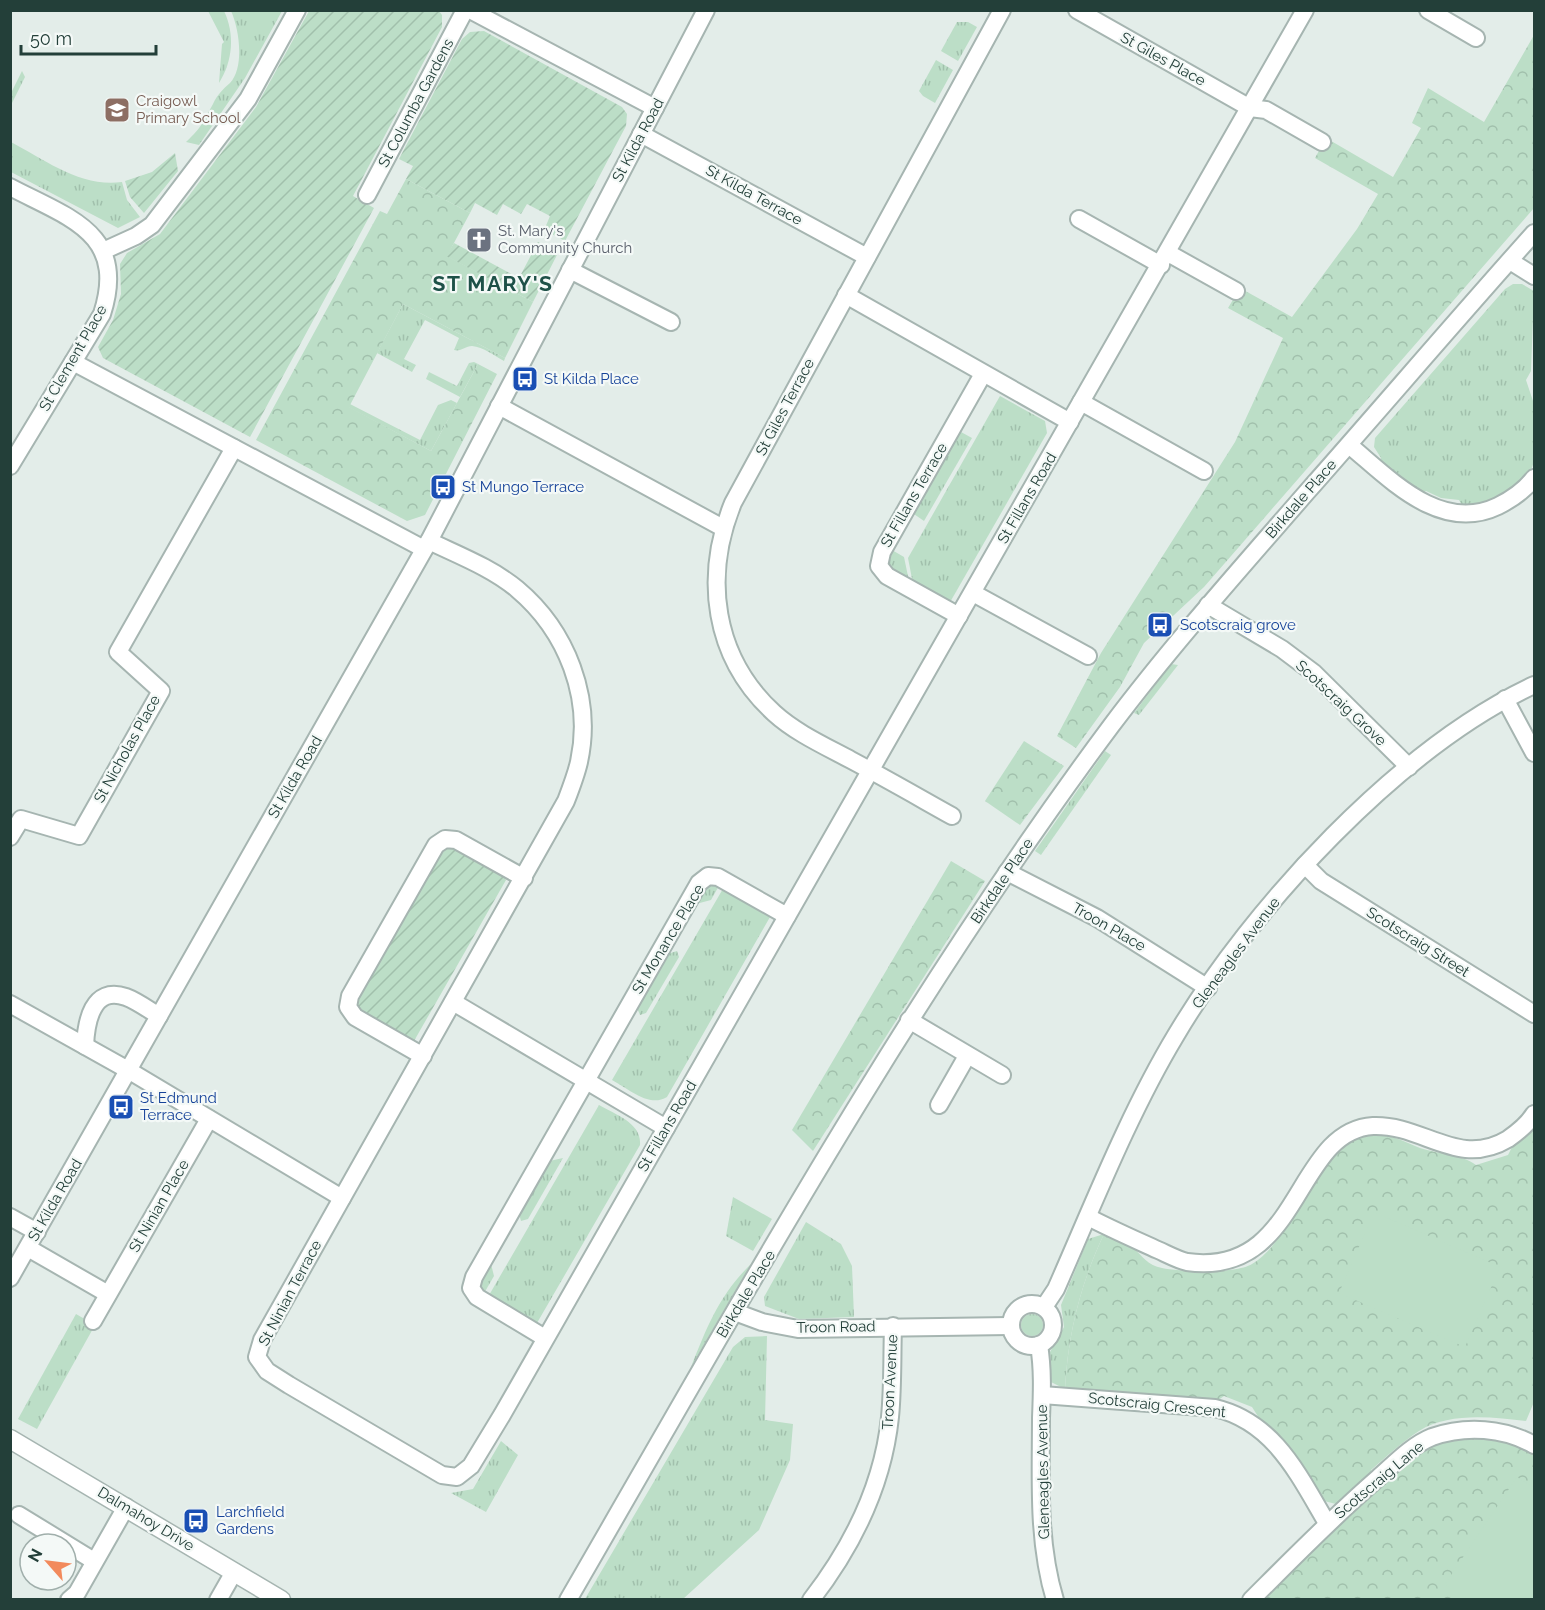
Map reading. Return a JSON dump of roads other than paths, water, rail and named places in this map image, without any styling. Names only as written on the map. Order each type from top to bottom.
[{"type":"street","points":[[103,251],[136,236],[152,225],[248,99],[297,10]]},
{"type":"street","name":"St Columba Gardens","points":[[367,195],[465,10]]},
{"type":"street","points":[[471,10],[655,108]]},
{"type":"street","name":"St Kilda Road","points":[[10,1278],[426,545],[706,10]]},
{"type":"street","name":"St Giles Terrace","points":[[871,771],[801,733],[774,713],[745,678],[721,628],[716,595],[716,561],[723,528],[733,503],[1002,10]]},
{"type":"street","name":"St Giles Place","points":[[1077,10],[1250,108]]},
{"type":"street","name":"St Fillans Road","points":[[457,1477],[471,1466],[545,1338],[1165,259],[1305,10]]},
{"type":"street","points":[[1428,10],[1476,38]]},
{"type":"street","points":[[1250,108],[1266,110],[1322,142]]},
{"type":"street","name":"St Kilda Terrace","points":[[641,134],[867,257]]},
{"type":"street","name":"St Clement Place","points":[[10,187],[75,220],[92,234],[103,251],[110,272],[109,293],[102,314],[11,464]]},
{"type":"street","points":[[1079,219],[1236,291]]},
{"type":"street","name":"Birkdale Place","points":[[568,1599],[909,1020],[1007,872],[1111,726],[1208,605],[1534,233]]},
{"type":"street","points":[[1510,261],[1534,276]]},
{"type":"street","points":[[570,270],[671,322]]},
{"type":"street","points":[[846,296],[1070,422]]},
{"type":"street","points":[[73,362],[234,448],[426,545]]},
{"type":"street","name":"St Fillans Terrace","points":[[959,616],[887,576],[879,566],[882,552],[983,374]]},
{"type":"street","points":[[1081,402],[1204,471]]},
{"type":"street","points":[[499,406],[723,528]]},
{"type":"street","points":[[1349,445],[1410,494],[1424,503],[1446,511],[1468,514],[1491,509],[1512,499],[1534,478]]},
{"type":"street","name":"St Nicholas Place","points":[[10,837],[21,819],[79,836],[161,691],[118,652],[234,448]]},
{"type":"street","name":"St Ninian Terrace","points":[[426,545],[485,569],[516,588],[544,616],[567,653],[579,688],[583,726],[579,762],[567,801],[262,1340],[257,1357],[267,1371],[299,1391],[442,1474],[457,1477]]},
{"type":"street","points":[[973,592],[1088,656]]},
{"type":"street","name":"Scotscraig Grove","points":[[1208,605],[1282,649],[1314,673],[1409,767]]},
{"type":"street","name":"Gleneagles Avenue","points":[[1044,1307],[1056,1289],[1150,1082],[1176,1034],[1236,949],[1305,865],[1409,767],[1457,729],[1505,699],[1534,685]]},
{"type":"street","points":[[1505,699],[1534,753]]},
{"type":"street","points":[[871,771],[952,816]]},
{"type":"street","points":[[423,1056],[355,1017],[348,1008],[362,975],[436,845],[445,839],[456,840],[524,878]]},
{"type":"street","name":"Scotscraig Street","points":[[1305,865],[1321,880],[1534,1014]]},
{"type":"street","name":"Troon Place","points":[[1007,872],[1097,918],[1208,988]]},
{"type":"street","name":"St Monance Place","points":[[545,1338],[477,1297],[471,1288],[474,1277],[585,1081],[699,883],[708,876],[718,877],[787,916]]},
{"type":"street","points":[[85,1046],[86,1019],[94,1005],[108,996],[124,996],[159,1016]]},
{"type":"street","points":[[453,1002],[666,1128]]},
{"type":"street","points":[[10,1004],[128,1070],[342,1198]]},
{"type":"street","points":[[909,1020],[1002,1075]]},
{"type":"street","points":[[939,1105],[967,1056]]},
{"type":"street","points":[[1088,1217],[1185,1262],[1211,1263],[1242,1255],[1271,1235],[1326,1151],[1345,1134],[1372,1126],[1399,1128],[1441,1144],[1472,1151],[1496,1146],[1512,1136],[1534,1114]]},
{"type":"street","name":"St Ninian Place","points":[[93,1321],[209,1119]]},
{"type":"street","points":[[10,1216],[37,1232]]},
{"type":"street","points":[[28,1248],[108,1294]]},
{"type":"street","points":[[1031,1303],[1044,1307],[1053,1324],[1050,1336],[1039,1345],[1032,1346],[1020,1342],[1010,1326],[1018,1308],[1031,1303]]},
{"type":"street","name":"Troon Road","points":[[735,1312],[762,1322],[798,1329],[1010,1326]]},
{"type":"street","name":"Troon Avenue","points":[[812,1599],[838,1562],[860,1523],[883,1458],[890,1418],[892,1326]]},
{"type":"street","name":"Gleneagles Avenue","points":[[1039,1345],[1043,1370],[1041,1511],[1044,1545],[1055,1599]]},
{"type":"street","name":"Scotscraig Crescent","points":[[1042,1395],[1215,1408],[1234,1412],[1255,1424],[1272,1439],[1294,1468],[1327,1523]]},
{"type":"street","name":"Scotscraig Lane","points":[[1251,1599],[1327,1523],[1405,1455],[1431,1437],[1459,1431],[1491,1430],[1519,1436],[1534,1445]]},
{"type":"street","name":"Dalmahoy Drive","points":[[10,1439],[281,1599]]},
{"type":"street","points":[[77,1597],[94,1561],[126,1507]]},
{"type":"street","points":[[19,1515],[94,1561]]},
{"type":"street","points":[[218,1599],[234,1572]]},
{"type":"place","name":"Craigowl Primary School","points":[[117,110]]},
{"type":"place","name":"St. Mary's Community Church","points":[[479,240]]},
{"type":"place","name":"St Kilda Place","points":[[525,379]]},
{"type":"place","name":"St Mungo Terrace","points":[[443,487]]},
{"type":"place","name":"Scotscraig grove","points":[[1160,625]]},
{"type":"place","name":"St Edmund Terrace","points":[[121,1107]]},
{"type":"place","name":"Larchfield Gardens","points":[[196,1521]]},
{"type":"district","name":"ST MARY'S","points":[[493,284]]}]
